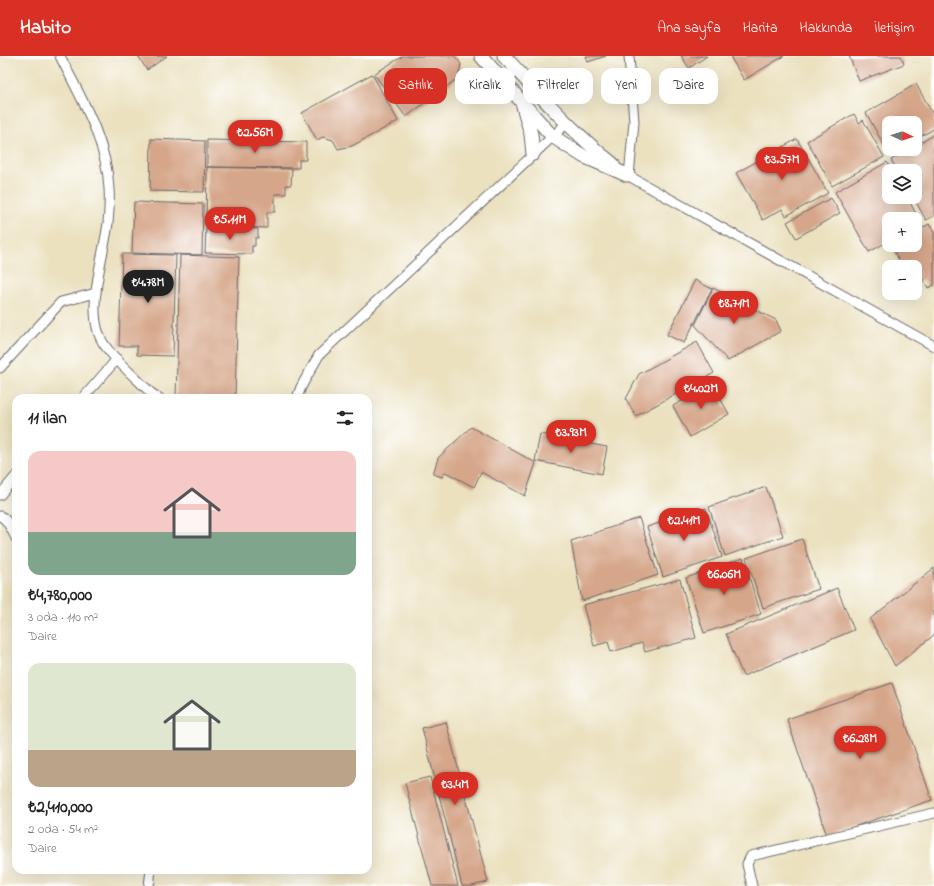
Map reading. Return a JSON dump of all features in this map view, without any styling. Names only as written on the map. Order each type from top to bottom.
[{"type":"street","points":[[60,56],[99,138],[107,171],[109,189],[108,223],[98,276],[94,311],[97,329],[105,347],[154,394]]},
{"type":"street","points":[[481,56],[552,136],[583,156],[628,175],[934,346]]},
{"type":"street","points":[[504,56],[566,124],[592,148],[628,175]]},
{"type":"street","points":[[628,175],[634,122],[629,56]]},
{"type":"street","points":[[522,102],[531,134],[533,154]]},
{"type":"street","points":[[298,394],[319,355],[566,124]]},
{"type":"street","points":[[0,368],[61,302],[96,293]]},
{"type":"street","points":[[86,394],[117,359]]},
{"type":"street","points":[[0,495],[12,481]]},
{"type":"street","points":[[0,516],[3,517],[8,523],[12,530]]},
{"type":"street","points":[[752,886],[747,864],[751,856],[934,812]]},
{"type":"street","points":[[149,886],[150,874]]},
{"type":"building","points":[[138,56],[167,56],[147,70]]},
{"type":"building","points":[[403,56],[455,56],[461,64],[460,68],[455,68],[455,80],[447,86],[447,68],[384,68],[384,87],[374,74]]},
{"type":"building","points":[[586,56],[606,56],[588,62]]},
{"type":"building","points":[[681,56],[707,56],[689,68]]},
{"type":"building","points":[[735,56],[784,56],[744,80],[731,58]]},
{"type":"building","points":[[849,56],[901,56],[904,64],[859,81]]},
{"type":"building","points":[[372,74],[384,96],[384,104],[389,104],[398,121],[352,146],[338,149],[333,140],[323,137],[317,140],[302,113]]},
{"type":"building","points":[[916,84],[934,116],[934,129],[922,135],[922,116],[882,116],[882,142],[866,113]]},
{"type":"building","points":[[396,104],[423,104],[406,117]]},
{"type":"building","points":[[854,114],[859,123],[863,120],[882,156],[884,157],[832,186],[807,141]]},
{"type":"building","points":[[934,135],[934,216],[926,220],[917,204],[922,204],[922,164],[894,164],[891,160],[898,156],[922,156],[922,142]]},
{"type":"building","points":[[151,139],[205,141],[204,192],[150,191]]},
{"type":"building","points":[[797,139],[828,193],[786,216],[782,209],[763,220],[736,173]]},
{"type":"building","points":[[207,140],[306,142],[306,160],[299,160],[299,168],[207,167]]},
{"type":"building","points":[[882,165],[882,204],[911,204],[915,212],[882,212],[882,245],[869,252],[835,192]]},
{"type":"building","points":[[207,167],[292,169],[291,185],[286,185],[286,194],[275,194],[275,212],[267,212],[267,228],[206,226]]},
{"type":"building","points":[[831,198],[840,213],[796,238],[787,222]]},
{"type":"building","points":[[134,202],[203,204],[202,255],[132,253]]},
{"type":"building","points":[[929,224],[934,232],[934,285],[928,288],[922,280],[922,260],[899,260],[894,252],[922,252],[922,228]]},
{"type":"building","points":[[206,228],[258,229],[258,238],[255,238],[255,246],[252,246],[252,254],[205,253]]},
{"type":"building","points":[[122,254],[176,255],[173,356],[137,355],[137,346],[119,346]]},
{"type":"building","points":[[180,255],[239,257],[235,394],[176,394]]},
{"type":"building","points":[[695,280],[712,289],[684,343],[667,335]]},
{"type":"building","points":[[713,288],[776,320],[781,331],[728,361],[695,325]]},
{"type":"building","points":[[697,342],[714,373],[636,416],[626,399],[639,374]]},
{"type":"building","points":[[712,384],[729,414],[690,437],[673,406]]},
{"type":"building","points":[[471,427],[536,463],[525,496],[481,472],[474,487],[445,472],[442,477],[433,474],[438,458]]},
{"type":"building","points":[[540,434],[607,447],[602,474],[535,461]]},
{"type":"building","points":[[766,487],[783,536],[725,556],[709,507]]},
{"type":"building","points":[[706,508],[722,557],[663,577],[647,527]]},
{"type":"building","points":[[639,518],[658,575],[582,601],[571,541]]},
{"type":"building","points":[[802,539],[819,589],[763,608],[746,558]]},
{"type":"building","points":[[743,558],[761,614],[704,633],[686,578]]},
{"type":"building","points":[[934,568],[934,635],[895,666],[870,619]]},
{"type":"building","points":[[680,579],[696,638],[645,652],[642,643],[611,652],[608,642],[594,646],[583,605]]},
{"type":"building","points":[[837,588],[854,630],[743,676],[726,634]]},
{"type":"building","points":[[892,683],[932,800],[827,836],[787,719]]},
{"type":"building","points":[[446,722],[488,882],[472,886],[462,886],[422,728]]},
{"type":"building","points":[[430,777],[458,886],[432,886],[405,783]]}]
